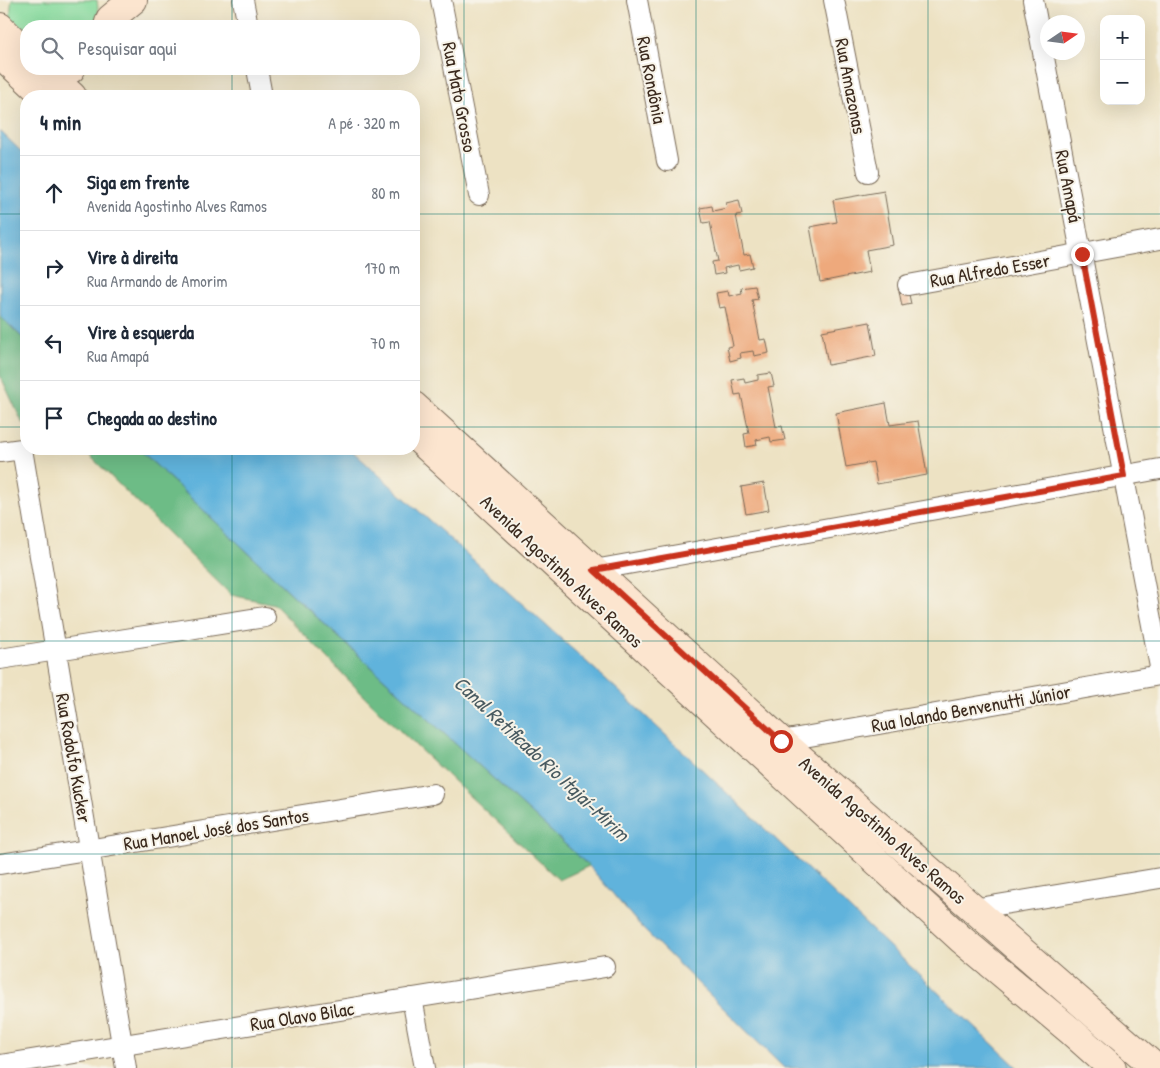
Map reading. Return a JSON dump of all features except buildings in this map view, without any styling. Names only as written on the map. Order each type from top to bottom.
[{"type":"main road","points":[[109,15],[132,0]]},
{"type":"main road","points":[[0,28],[20,49]]},
{"type":"main road","points":[[0,54],[20,63]]},
{"type":"main road","points":[[45,75],[64,90]]},
{"type":"main road","points":[[88,75],[88,90]]},
{"type":"main road","name":"Avenida Agostinho Alves Ramos","points":[[420,411],[781,741],[1156,1068]]},
{"type":"main road","name":"Avenida Agostinho Alves Ramos","points":[[420,441],[961,938],[1112,1068]]},
{"type":"street","points":[[243,0],[247,20]]},
{"type":"street","name":"Rua Mato Grosso","points":[[441,0],[479,195]]},
{"type":"street","name":"Rua Rondônia","points":[[637,0],[667,161]]},
{"type":"street","name":"Rua Amazonas","points":[[834,0],[868,172]]},
{"type":"street","name":"Rua Amapá","points":[[1033,0],[1160,667]]},
{"type":"street","points":[[258,75],[261,90]]},
{"type":"street","name":"Rua Alfredo Esser","points":[[908,285],[1160,239]]},
{"type":"street","name":"Rua Rodolfo Kucker","points":[[0,452],[20,449]]},
{"type":"street","name":"Rua Rodolfo Kucker","points":[[23,455],[126,1068]]},
{"type":"street","points":[[594,570],[1160,469]]},
{"type":"street","points":[[0,659],[265,617]]},
{"type":"street","name":"Rua Iolando Benvenutti Júnior","points":[[781,741],[1160,675]]},
{"type":"street","name":"Rua Manoel José dos Santos","points":[[0,864],[433,794]]},
{"type":"street","points":[[973,909],[1160,878]]},
{"type":"street","name":"Rua Olavo Bilac","points":[[0,1065],[605,967]]},
{"type":"street","points":[[412,998],[425,1068]]},
{"type":"green space","points":[[12,0],[97,0],[99,17],[98,20],[20,20],[20,37],[12,20]]},
{"type":"green space","points":[[0,316],[20,335],[20,418],[0,375]]},
{"type":"green space","points":[[89,455],[145,455],[295,597],[589,866],[559,880],[381,713],[274,604],[231,595]]},
{"type":"water","points":[[0,131],[20,150],[20,335],[0,316]]},
{"type":"water","name":"Canal Retificado Rio Itajaí-Mirim","points":[[145,455],[357,455],[619,691],[1018,1068],[784,1068],[642,928],[589,866],[295,597]]},
{"type":"route","points":[[781,741],[594,570],[1124,476],[1082,254]]}]
